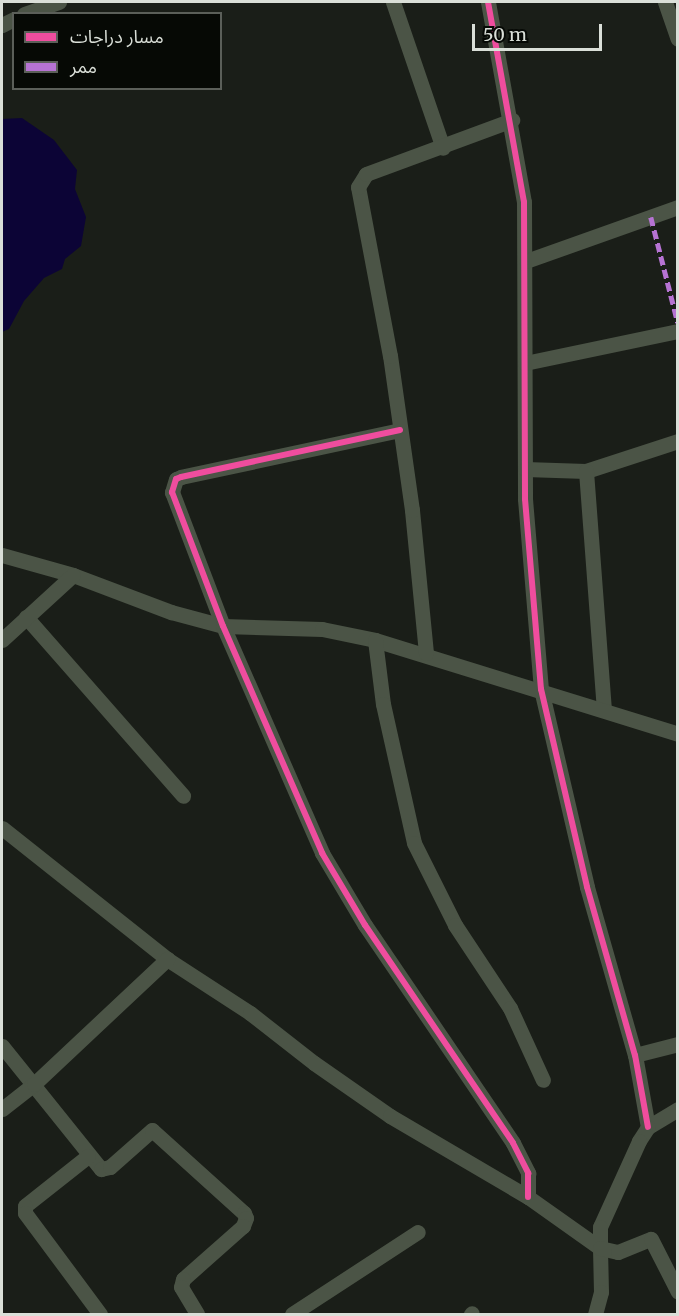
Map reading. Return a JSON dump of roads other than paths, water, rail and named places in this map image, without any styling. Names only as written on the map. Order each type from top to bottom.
[{"type":"street","points":[[30,12],[59,2]]},
{"type":"street","points":[[393,2],[443,148]]},
{"type":"street","points":[[488,2],[512,120],[524,202],[525,469],[541,689],[587,887],[635,1055],[648,1127]]},
{"type":"street","points":[[665,2],[678,39]]},
{"type":"street","points":[[426,653],[400,430],[377,274],[358,187],[366,174],[443,148],[512,120]]},
{"type":"street","points":[[526,261],[678,207]]},
{"type":"street","points":[[525,363],[678,331]]},
{"type":"street","points":[[400,430],[176,479],[172,492],[223,626],[322,853],[365,925],[513,1143],[528,1173],[528,1197]]},
{"type":"street","points":[[525,469],[586,471],[678,441]]},
{"type":"street","points":[[586,471],[604,710]]},
{"type":"street","points":[[2,555],[73,575],[171,612],[223,626],[322,629],[426,653],[678,734]]},
{"type":"street","points":[[2,639],[73,575]]},
{"type":"street","points":[[26,617],[183,796]]},
{"type":"street","points":[[375,640],[394,760],[414,843],[455,925],[510,1008],[543,1080]]},
{"type":"street","points":[[2,828],[167,959],[250,1013],[390,1116],[528,1197],[600,1248],[618,1252],[651,1239],[678,1292]]},
{"type":"street","points":[[2,1108],[34,1084],[167,959]]},
{"type":"street","points":[[635,1055],[678,1044]]},
{"type":"street","points":[[2,1046],[34,1084],[88,1156],[106,1169],[145,1133],[156,1131],[243,1213],[246,1218],[243,1226],[183,1280],[181,1287],[197,1314]]},
{"type":"street","points":[[595,1314],[601,1292],[600,1227],[648,1127],[678,1109]]},
{"type":"street","points":[[88,1156],[25,1206],[25,1213],[100,1314]]},
{"type":"street","points":[[292,1314],[418,1232]]}]
